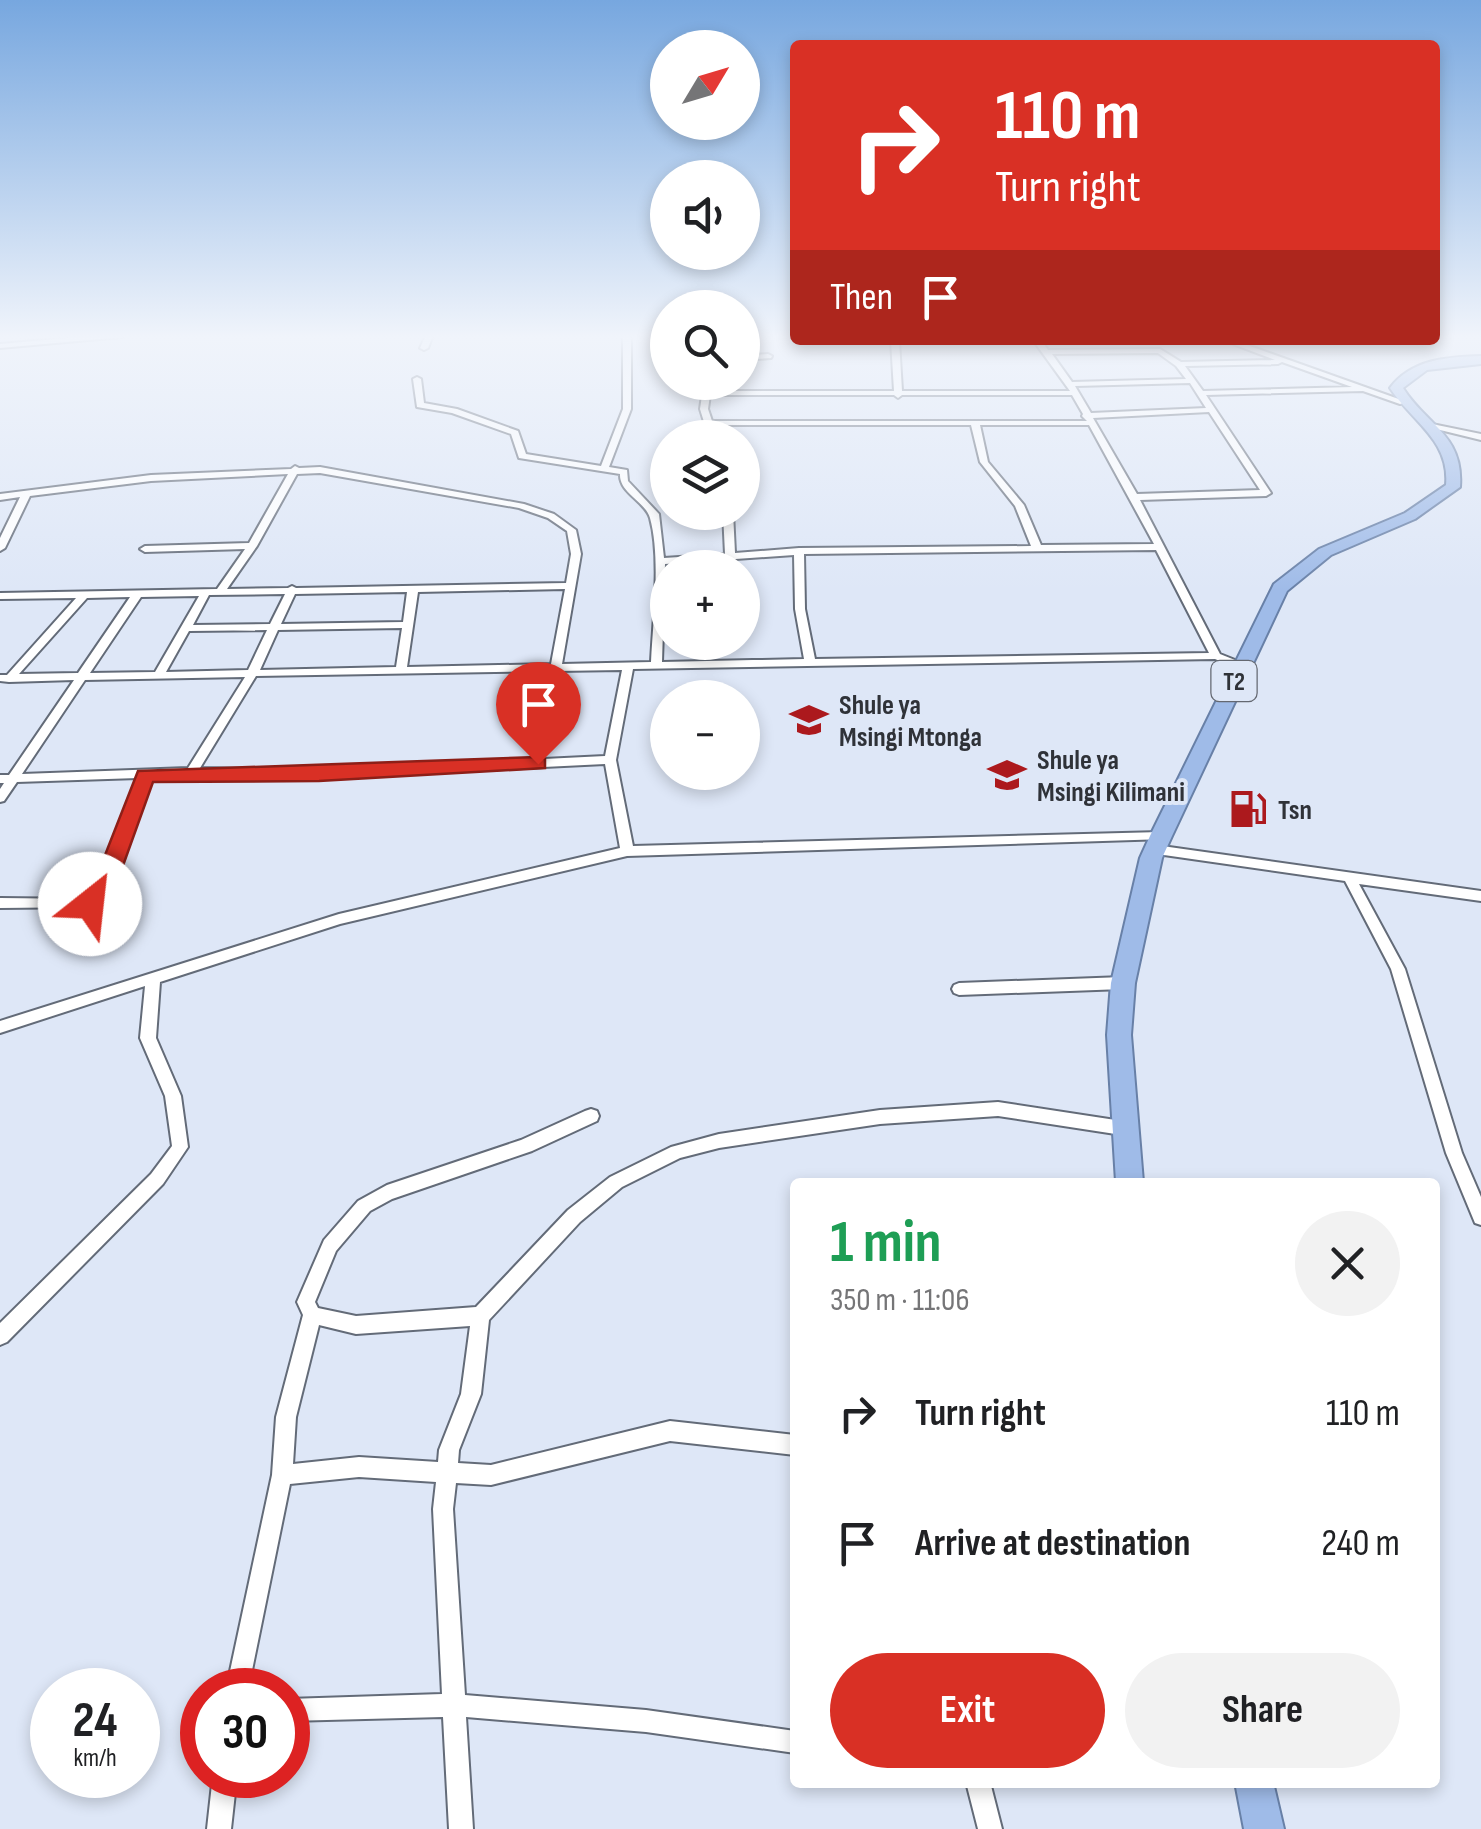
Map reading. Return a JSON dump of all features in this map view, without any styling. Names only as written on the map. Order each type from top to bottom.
[{"type":"highway","name":"T2","points":[[1128,1178],[1122,1128],[1119,1035],[1123,983],[1158,843],[1268,608],[1299,570],[1326,552],[1410,516],[1452,487],[1455,458],[1428,420]]},
{"type":"highway","points":[[1255,1788],[1264,1829]]},
{"type":"street","points":[[483,420],[515,432],[522,456],[624,472],[624,482],[654,514],[658,550]]},
{"type":"street","points":[[605,467],[623,420]]},
{"type":"street","points":[[760,423],[1078,420]]},
{"type":"street","points":[[1088,420],[1134,497],[1216,656]]},
{"type":"street","points":[[1134,497],[1266,492],[1216,420]]},
{"type":"street","points":[[975,424],[984,462],[1019,505],[1036,546]]},
{"type":"street","points":[[1435,426],[1480,436]]},
{"type":"street","points":[[221,591],[252,546],[295,469]]},
{"type":"street","points":[[0,496],[295,469],[374,476],[539,511],[571,530],[576,554],[567,586],[556,668]]},
{"type":"street","points":[[0,548],[26,493]]},
{"type":"street","points":[[145,549],[252,546]]},
{"type":"street","points":[[760,553],[1161,547]]},
{"type":"street","points":[[799,551],[800,609],[810,664]]},
{"type":"street","points":[[0,596],[567,586]]},
{"type":"street","points":[[401,668],[413,588]]},
{"type":"street","points":[[192,772],[252,674],[292,589]]},
{"type":"street","points":[[159,675],[190,628],[206,592]]},
{"type":"street","points":[[0,798],[7,779],[138,594]]},
{"type":"street","points":[[3,680],[84,596]]},
{"type":"street","points":[[190,628],[409,625]]},
{"type":"street","points":[[3,680],[401,668],[628,668],[1216,656],[1241,666]]},
{"type":"street","points":[[656,660],[656,666]]},
{"type":"street","points":[[627,852],[610,760],[628,668]]},
{"type":"street","points":[[7,779],[192,772],[319,774],[610,760]]},
{"type":"street","points":[[0,902],[90,904],[109,874],[145,776]]},
{"type":"street","points":[[0,1027],[340,918],[627,852],[1158,843],[1350,879],[1481,896]]},
{"type":"street","points":[[1350,879],[1398,970],[1454,1152],[1481,1218]]},
{"type":"street","points":[[0,1336],[7,1317],[157,1179],[180,1148],[173,1096],[148,1038],[153,978]]},
{"type":"street","points":[[960,989],[1123,983]]},
{"type":"street","points":[[461,1829],[446,1474],[449,1450],[471,1394],[480,1316],[574,1216],[616,1182],[677,1152],[880,1117],[998,1109],[1122,1128]]},
{"type":"street","points":[[242,1668],[282,1475],[286,1417],[312,1315],[306,1302],[330,1246],[364,1206],[387,1193],[526,1146],[591,1116]]},
{"type":"street","points":[[312,1315],[356,1326],[480,1316]]},
{"type":"street","points":[[282,1475],[359,1467],[491,1475],[670,1431],[790,1445]]},
{"type":"street","points":[[310,1709],[455,1705],[646,1721],[790,1741]]},
{"type":"street","points":[[980,1788],[990,1829]]},
{"type":"street","points":[[219,1829],[222,1798]]},
{"type":"place","name":"Shule ya Msingi Mtonga","points":[[809,720]]},
{"type":"place","name":"Shule ya Msingi Kilimani","points":[[1007,775]]},
{"type":"place","name":"Tsn","points":[[1248,809]]},
{"type":"route","points":[[90,904],[109,874],[145,776],[192,772],[319,774],[538,764]]}]
